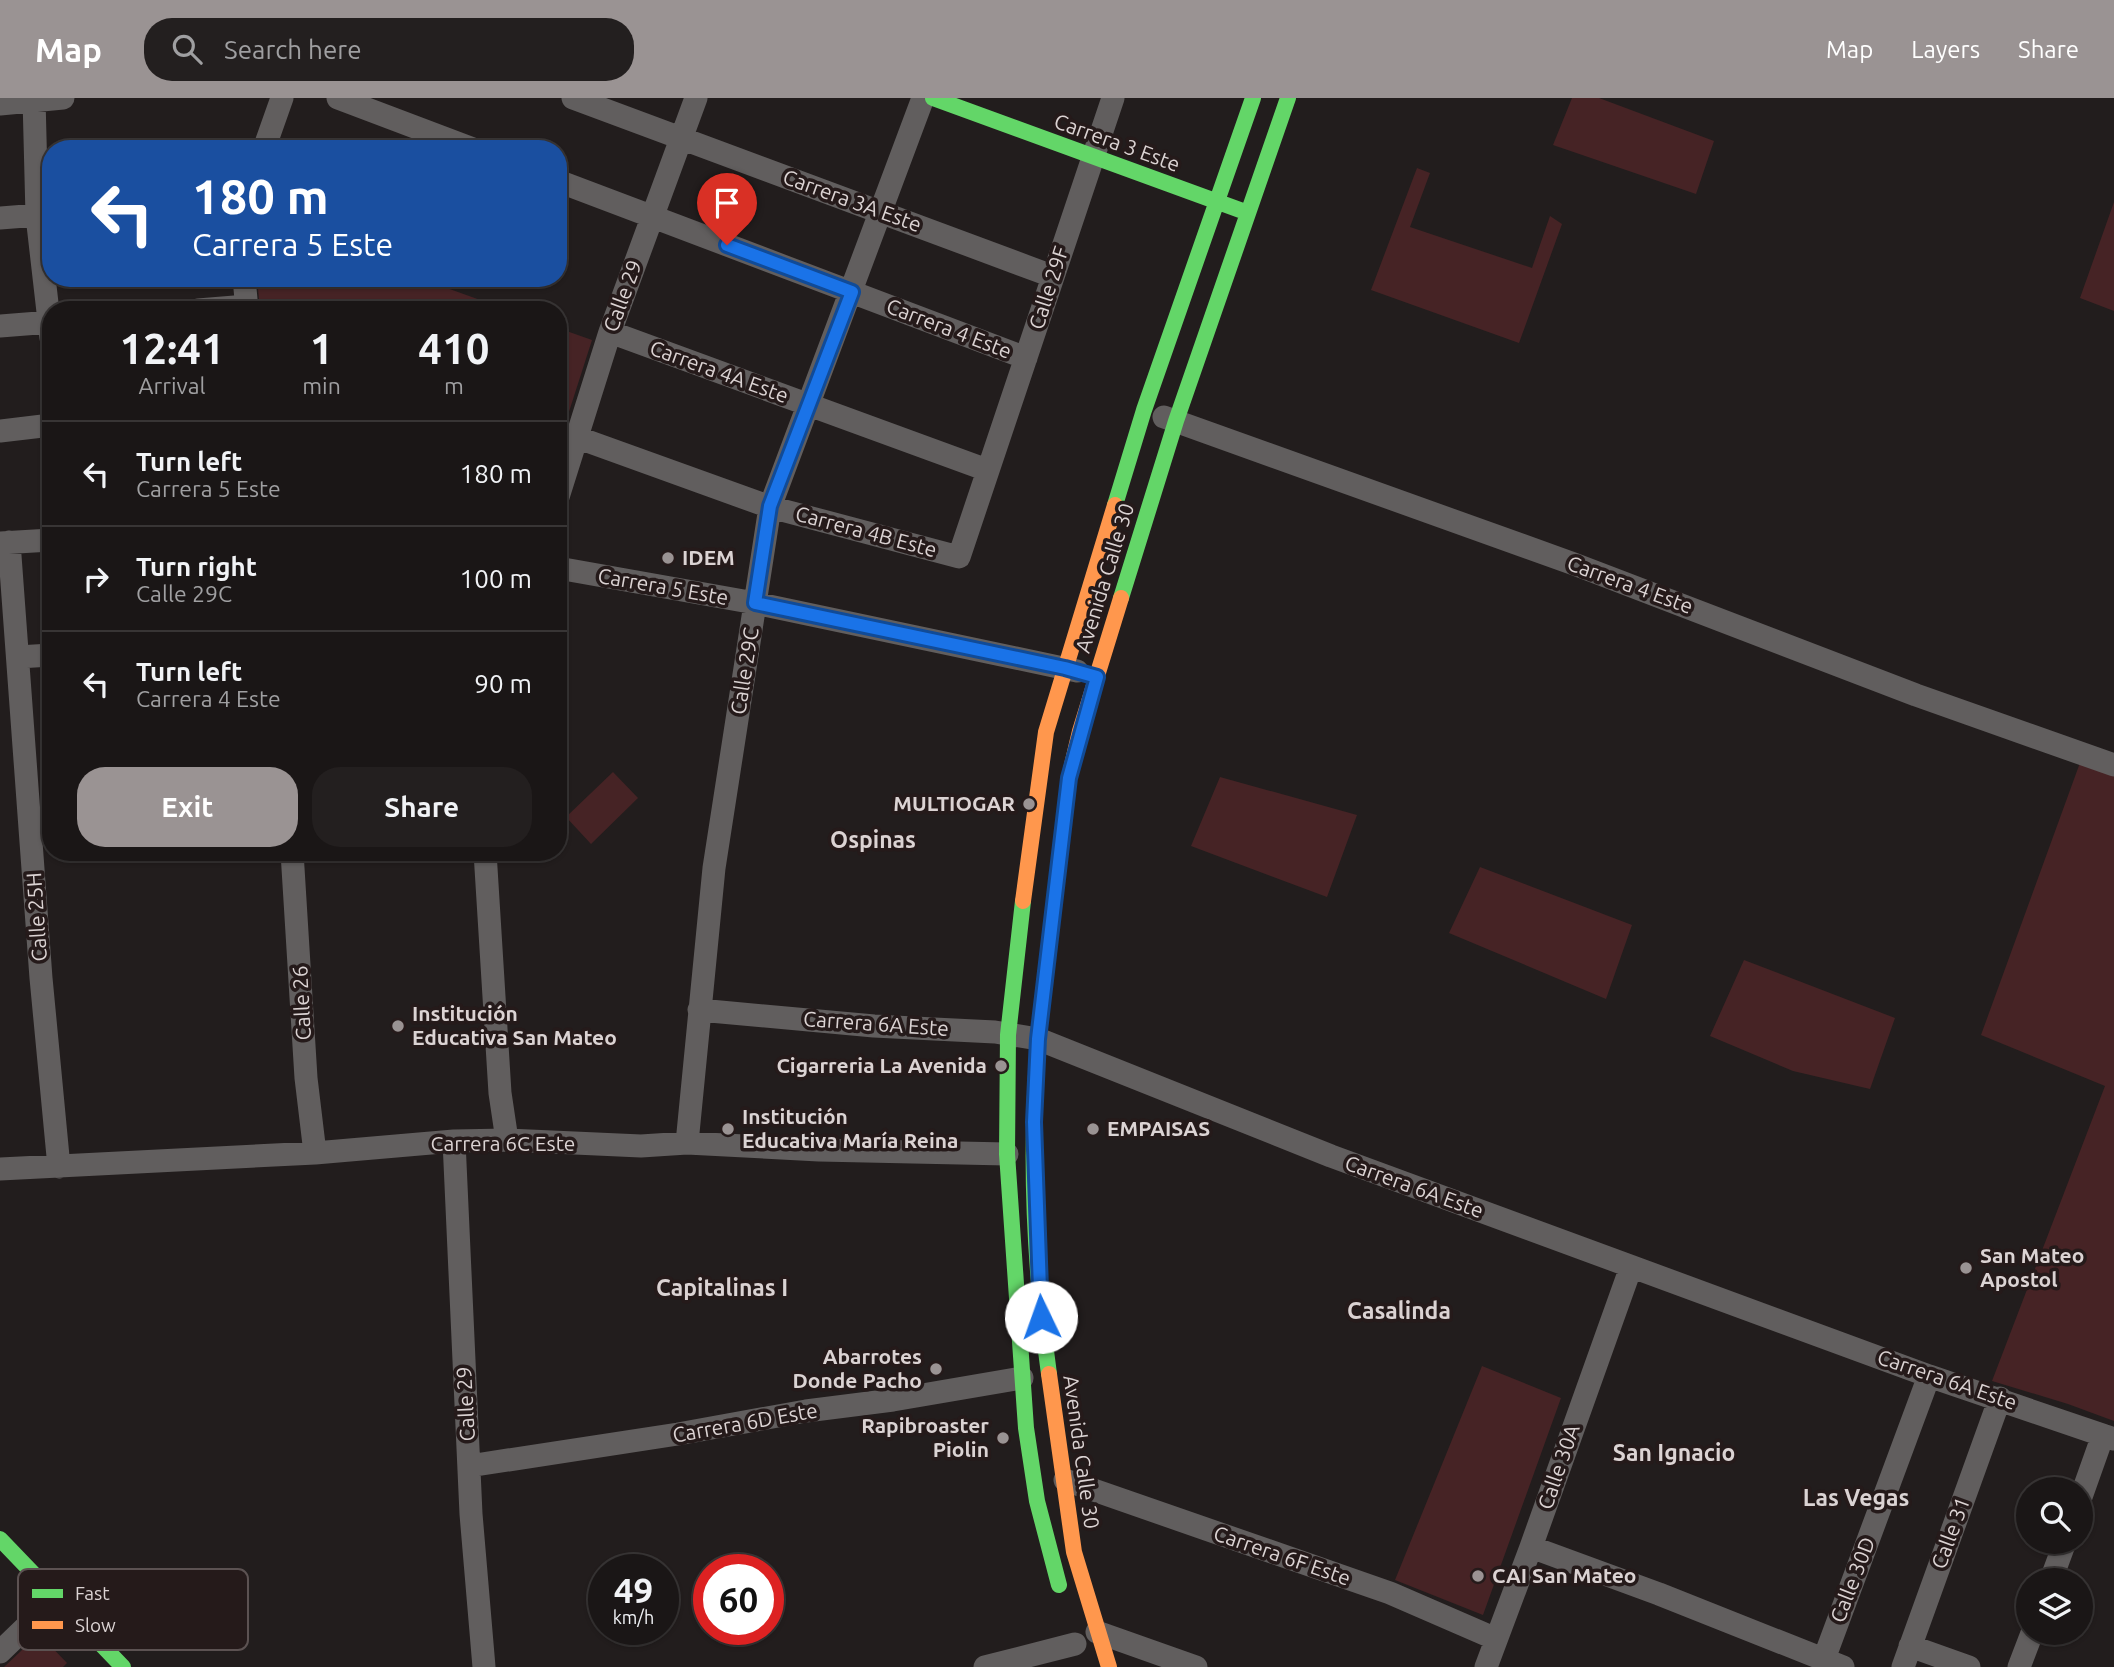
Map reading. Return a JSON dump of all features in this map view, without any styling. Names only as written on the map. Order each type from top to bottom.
[{"type":"main road","name":"Carrera 3 Este","points":[[933,98],[974,105],[1094,156],[1247,213]]},
{"type":"main road","name":"Avenida Calle 30","points":[[1064,1605],[1037,1501],[1026,1428],[1007,1154],[1008,1035],[1040,768],[1046,732],[1144,410],[1253,98]]},
{"type":"main road","name":"Avenida Calle 30","points":[[1109,1667],[1074,1552],[1041,1317],[1034,1122],[1038,1039],[1069,778],[1097,677],[1176,421],[1288,98]]},
{"type":"main road","points":[[0,1539],[29,1569]]},
{"type":"main road","points":[[103,1650],[115,1664]]},
{"type":"street","points":[[0,104],[64,98]]},
{"type":"street","points":[[267,140],[282,98]]},
{"type":"street","points":[[338,98],[449,140]]},
{"type":"street","name":"Carrera 3A Este","points":[[573,98],[1052,276]]},
{"type":"street","name":"Calle 29","points":[[567,467],[610,332],[696,98]]},
{"type":"street","name":"Calle 29C","points":[[687,1143],[714,868],[770,506],[923,98]]},
{"type":"street","name":"Calle 29F","points":[[959,557],[1113,98]]},
{"type":"street","points":[[34,99],[42,192]]},
{"type":"street","name":"Carrera 4 Este","points":[[567,184],[1026,358]]},
{"type":"street","points":[[0,218],[42,215]]},
{"type":"street","points":[[0,326],[42,328]]},
{"type":"street","name":"Carrera 4A Este","points":[[610,332],[987,470]]},
{"type":"street","name":"Carrera 4 Este","points":[[1144,410],[1574,564],[1916,695],[2114,765]]},
{"type":"street","points":[[0,431],[42,426]]},
{"type":"street","name":"Carrera 4B Este","points":[[576,437],[770,506],[959,557]]},
{"type":"street","points":[[5,542],[42,540]]},
{"type":"street","name":"Calle 25H","points":[[5,542],[18,657],[41,978],[59,1167]]},
{"type":"street","name":"Carrera 5 Este","points":[[567,570],[755,603],[1097,677]]},
{"type":"street","points":[[18,657],[42,656]]},
{"type":"street","name":"Calle 26","points":[[293,861],[306,1078],[316,1153]]},
{"type":"street","points":[[486,861],[500,1093],[507,1140]]},
{"type":"street","name":"Carrera 6A Este","points":[[699,1010],[1038,1039],[1331,1156],[1929,1376],[2109,1437]]},
{"type":"street","name":"Carrera 6C Este","points":[[0,1169],[507,1140],[641,1146],[687,1143],[819,1150],[1007,1154]]},
{"type":"street","name":"Calle 29","points":[[454,1141],[469,1466],[484,1667]]},
{"type":"street","name":"Calle 30A","points":[[1486,1667],[1631,1267]]},
{"type":"street","name":"Calle 30D","points":[[1829,1665],[1929,1376]]},
{"type":"street","name":"Carrera 6D Este","points":[[469,1466],[806,1411],[892,1401],[1022,1378]]},
{"type":"street","name":"Calle 31","points":[[1906,1657],[2000,1398]]},
{"type":"street","points":[[2090,1477],[2109,1437]]},
{"type":"street","name":"Carrera 6F Este","points":[[1065,1480],[1390,1593],[1496,1639]]},
{"type":"street","points":[[1531,1547],[1659,1594],[1829,1665]]},
{"type":"street","points":[[1097,1632],[1196,1667]]},
{"type":"street","points":[[0,1652],[18,1635]]},
{"type":"street","points":[[985,1667],[1075,1643]]},
{"type":"street","points":[[2019,1667],[2027,1645]]},
{"type":"street","points":[[1906,1657],[1969,1667]]},
{"type":"shaded area","points":[[1572,98],[1599,98],[1714,141],[1696,194],[1553,145]]},
{"type":"shaded area","points":[[1417,168],[1430,173],[1410,227],[1532,268],[1550,216],[1562,224],[1519,343],[1371,290]]},
{"type":"shaded area","points":[[2114,202],[2114,311],[2080,298]]},
{"type":"shaded area","points":[[258,287],[444,287],[483,301],[259,301]]},
{"type":"shaded area","points":[[567,331],[592,340],[567,418]]},
{"type":"shaded area","points":[[2081,760],[2114,772],[2114,1421],[1992,1381],[2105,1086],[1981,1035]]},
{"type":"shaded area","points":[[613,772],[638,798],[591,844],[567,816]]},
{"type":"shaded area","points":[[1220,777],[1357,815],[1327,897],[1191,846]]},
{"type":"shaded area","points":[[1480,867],[1632,925],[1606,999],[1449,933]]},
{"type":"shaded area","points":[[1744,960],[1895,1018],[1870,1089],[1793,1071],[1710,1036]]},
{"type":"shaded area","points":[[1482,1366],[1561,1398],[1483,1615],[1395,1580]]},
{"type":"shaded area","points":[[22,1650],[54,1650],[67,1663],[63,1667],[4,1667]]},
{"type":"traffic: fast","points":[[933,98],[1240,210]]},
{"type":"traffic: fast","points":[[1115,505],[1144,410],[1253,98]]},
{"type":"traffic: fast","points":[[1121,598],[1176,421],[1288,98]]},
{"type":"traffic: fast","points":[[1023,901],[1008,1035],[1007,1154],[1026,1428],[1037,1501],[1059,1585]]},
{"type":"traffic: fast","points":[[1043,995],[1035,1090],[1034,1185],[1039,1280],[1049,1374]]},
{"type":"traffic: fast","points":[[0,1539],[29,1569]]},
{"type":"traffic: fast","points":[[107,1650],[123,1667]]},
{"type":"traffic: slow","points":[[1023,901],[1046,732],[1115,505]]},
{"type":"traffic: slow","points":[[1043,995],[1069,778],[1080,731],[1121,598]]},
{"type":"traffic: slow","points":[[1049,1374],[1074,1552],[1109,1667]]},
{"type":"place","name":"IDEM","points":[[668,558]]},
{"type":"place","name":"MULTIOGAR","points":[[1029,804]]},
{"type":"place","name":"Institución Educativa San Mateo","points":[[398,1026]]},
{"type":"place","name":"Cigarreria La Avenida","points":[[1001,1066]]},
{"type":"place","name":"Institución Educativa María Reina","points":[[728,1129]]},
{"type":"place","name":"EMPAISAS","points":[[1093,1129]]},
{"type":"place","name":"San Mateo Apostol","points":[[1966,1268]]},
{"type":"place","name":"Abarrotes Donde Pacho","points":[[936,1369]]},
{"type":"place","name":"Rapibroaster Piolin","points":[[1003,1438]]},
{"type":"place","name":"CAI San Mateo","points":[[1478,1576]]},
{"type":"district","name":"Ospinas","points":[[873,840]]},
{"type":"district","name":"Capitalinas I","points":[[722,1288]]},
{"type":"district","name":"Casalinda","points":[[1399,1311]]},
{"type":"district","name":"San Ignacio","points":[[1674,1453]]},
{"type":"district","name":"Las Vegas","points":[[1856,1498]]},
{"type":"route","points":[[727,245],[852,292],[770,506],[755,603],[1097,677],[1069,778],[1038,1039],[1034,1122],[1041,1317]]}]
